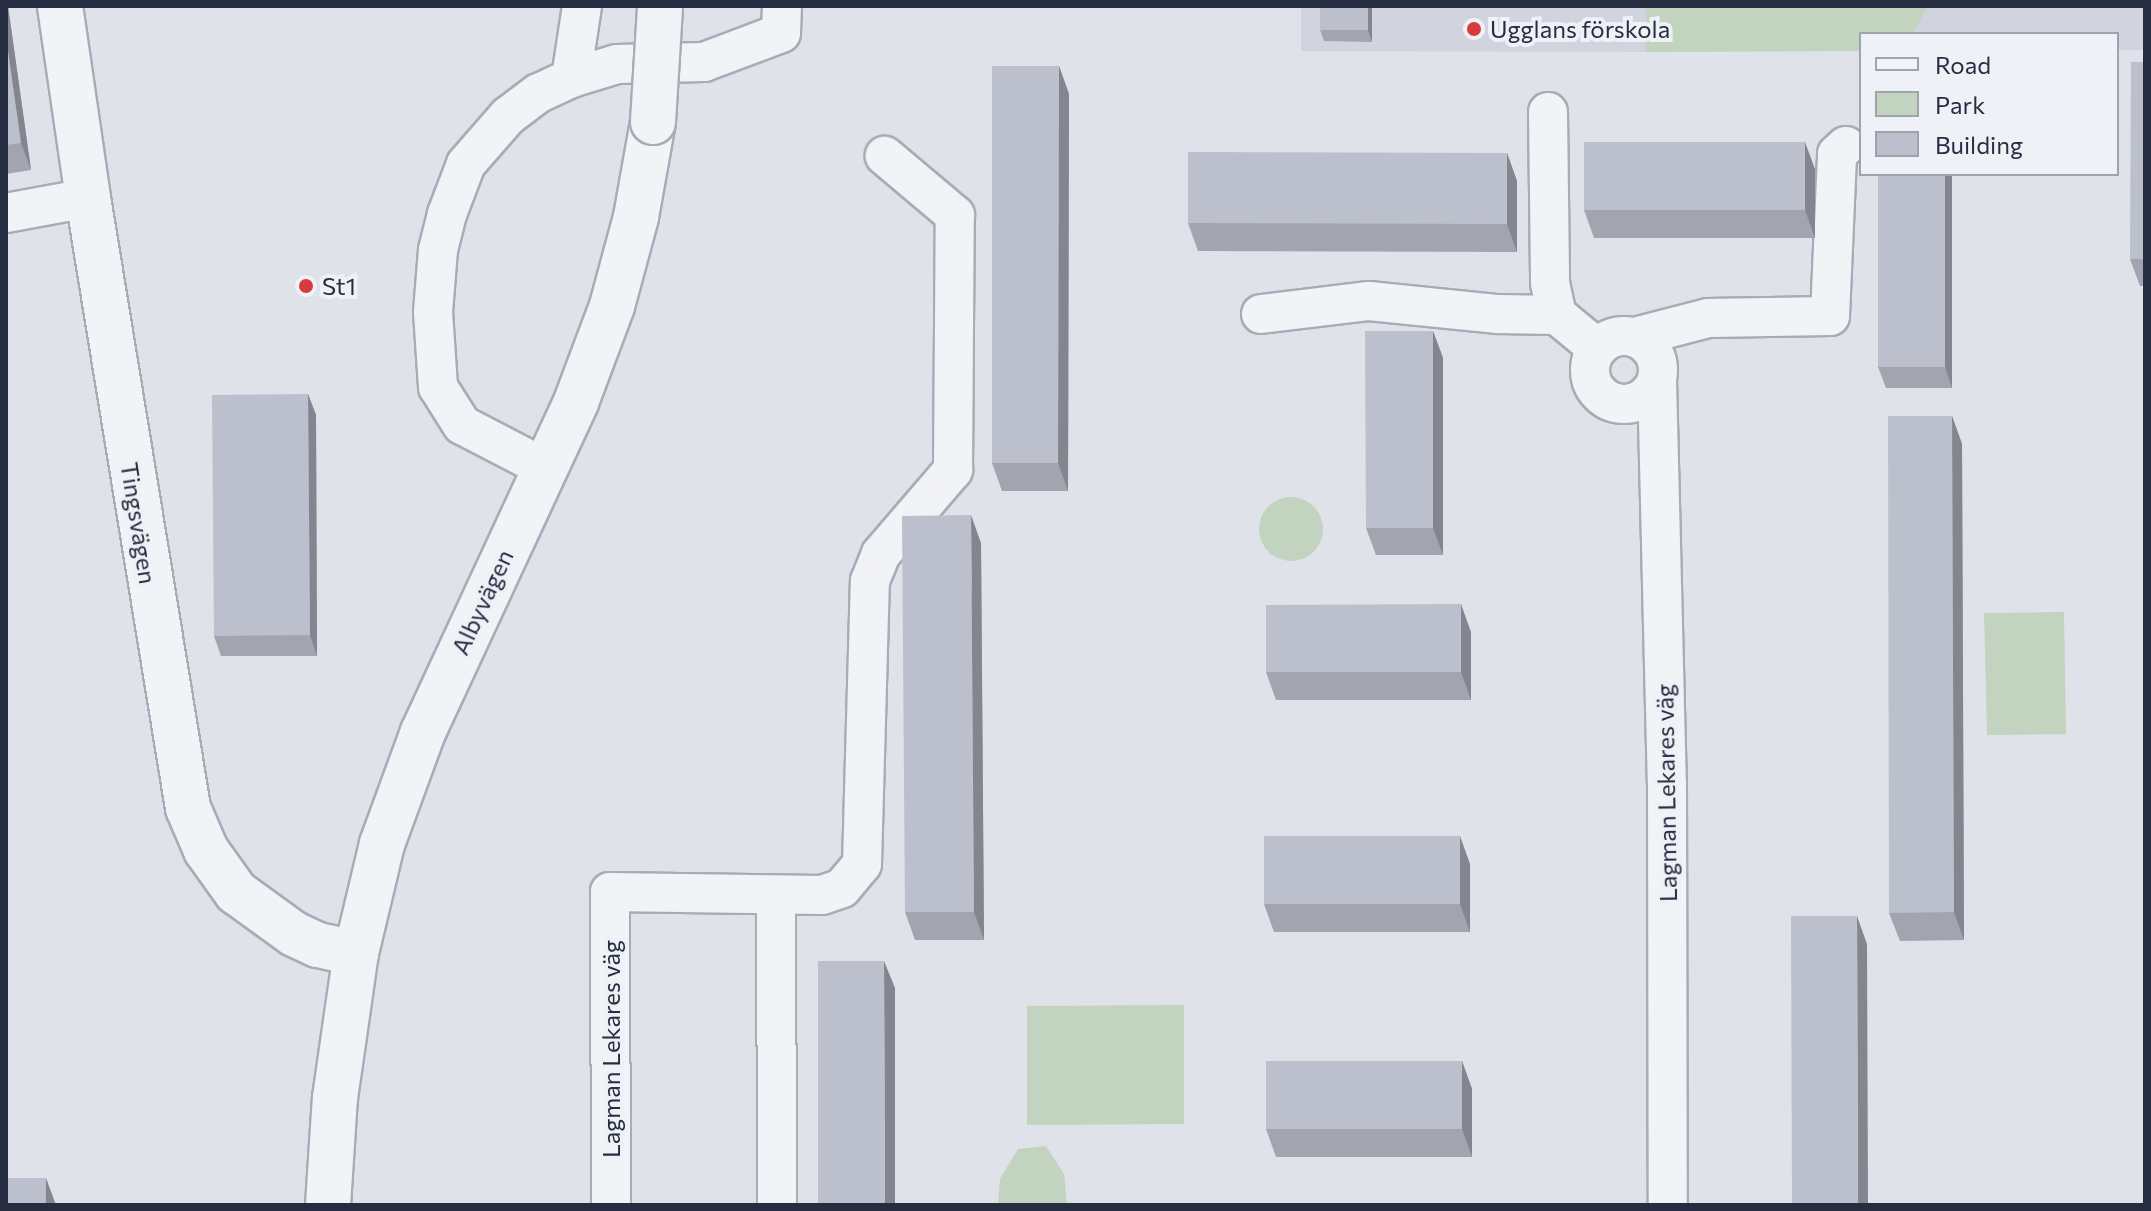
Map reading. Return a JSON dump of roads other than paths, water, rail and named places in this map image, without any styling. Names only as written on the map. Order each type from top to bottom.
[{"type":"street","name":"Tingsvägen","points":[[60,6],[88,198],[188,808],[206,850],[236,892],[294,934],[318,945],[356,953]]},
{"type":"street","points":[[571,78],[582,6]]},
{"type":"street","name":"Albyvägen","points":[[328,1205],[335,1098],[356,953],[382,844],[423,732],[576,402],[612,306],[636,217],[653,122],[660,6]]},
{"type":"street","points":[[545,468],[462,425],[445,404],[438,387],[433,312],[438,250],[447,214],[466,164],[508,116],[539,93],[571,78],[617,64],[704,62],[781,33],[782,6]]},
{"type":"street","points":[[1548,112],[1550,283],[1557,315],[1597,348]]},
{"type":"street","points":[[1635,337],[1651,350],[1656,359],[1657,380],[1652,390],[1635,403],[1624,404],[1603,397],[1591,380],[1591,358],[1597,348],[1614,337],[1635,337],[1708,318],[1830,316],[1837,154],[1846,146]]},
{"type":"street","points":[[777,1205],[776,897],[822,895],[842,888],[862,864],[870,581],[881,554],[953,470],[955,215],[885,156]]},
{"type":"street","points":[[6,213],[88,198]]},
{"type":"street","points":[[1261,314],[1369,301],[1498,314],[1557,315]]},
{"type":"street","name":"Lagman Lekares väg","points":[[1657,380],[1667,783],[1668,1205]]},
{"type":"street","name":"Lagman Lekares väg","points":[[611,1205],[610,892],[776,897]]},
{"type":"place","name":"Ugglans förskola","points":[[1474,29]]},
{"type":"place","name":"St1","points":[[306,286]]}]
